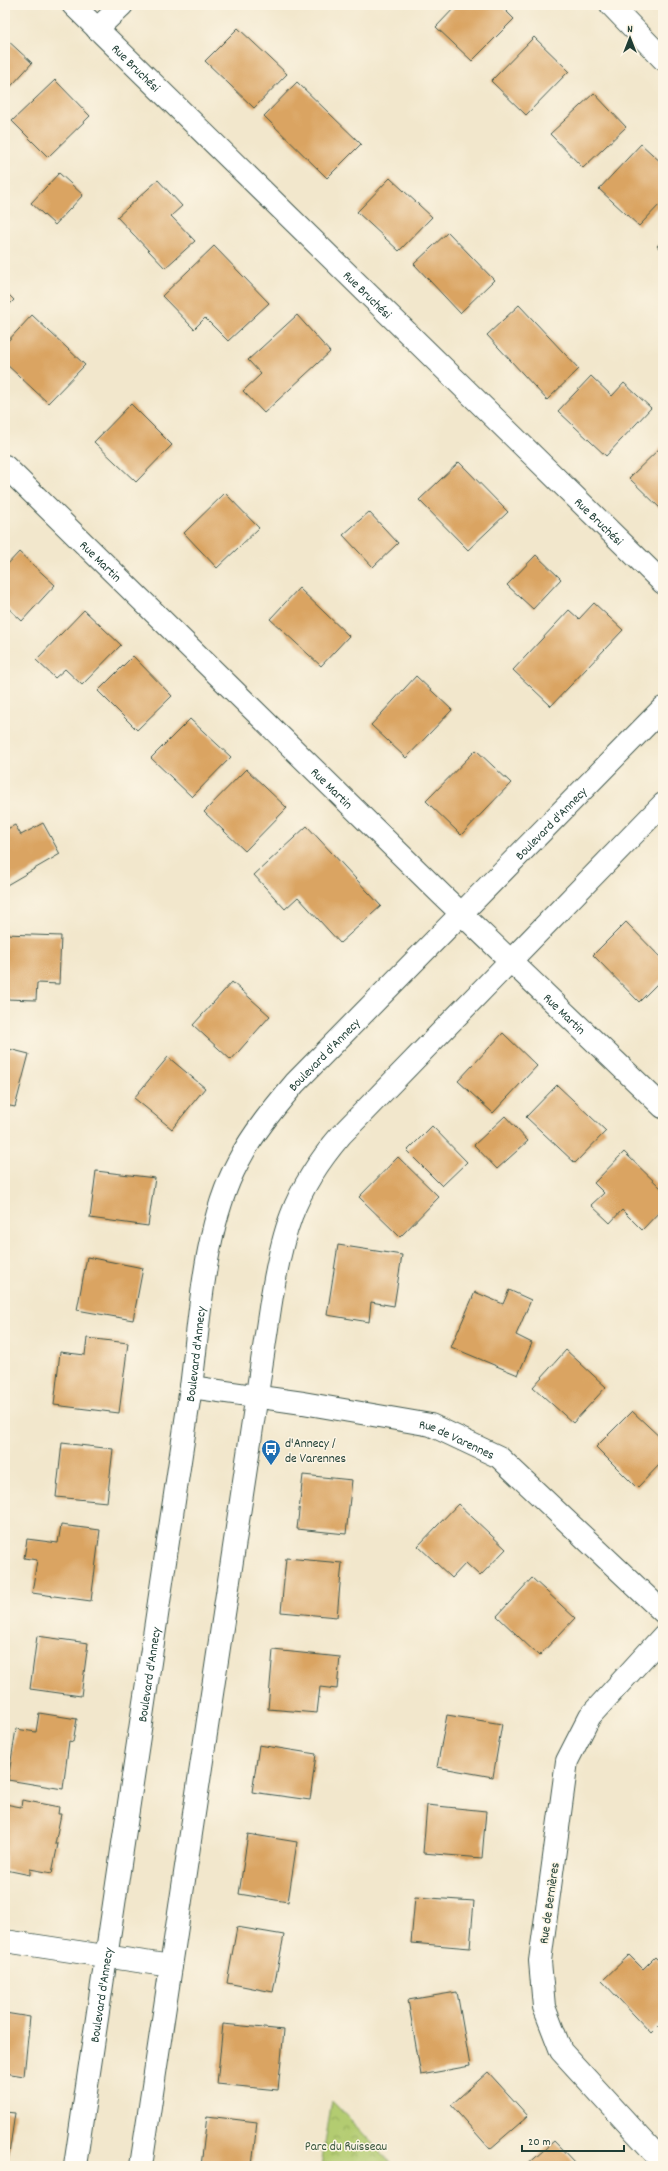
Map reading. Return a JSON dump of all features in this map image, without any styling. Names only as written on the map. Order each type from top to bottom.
[{"type":"street","name":"Rue Bruchési","points":[[73,5],[663,583]]},
{"type":"street","points":[[97,29],[122,5]]},
{"type":"street","points":[[611,5],[663,59]]},
{"type":"street","name":"Rue Martin","points":[[5,466],[461,913],[663,1107]]},
{"type":"street","name":"Boulevard d'Annecy","points":[[75,2166],[105,1956],[191,1387],[211,1239],[227,1188],[237,1163],[248,1143],[295,1083],[663,708]]},
{"type":"street","points":[[141,2166],[256,1396],[275,1277],[281,1248],[290,1217],[312,1171],[341,1135],[663,804]]},
{"type":"street","name":"Rue de Varennes","points":[[191,1387],[256,1396],[431,1425],[499,1457],[663,1612]]},
{"type":"street","name":"Rue de Bernières","points":[[663,1636],[590,1716],[567,1761],[540,1961],[544,2007],[561,2051],[663,2162]]},
{"type":"street","points":[[5,1942],[171,1966]]},
{"type":"green space","name":"Parc du Ruisseau","points":[[332,2101],[394,2166],[321,2166]]},
{"type":"building","points":[[457,5],[500,5],[514,19],[472,61],[436,27]]},
{"type":"building","points":[[238,28],[287,74],[254,108],[205,61]]},
{"type":"building","points":[[534,37],[569,71],[526,115],[491,81]]},
{"type":"building","points":[[5,38],[32,63],[5,93]]},
{"type":"building","points":[[55,80],[90,116],[48,157],[12,121]]},
{"type":"building","points":[[297,82],[361,144],[327,178],[264,116]]},
{"type":"building","points":[[594,93],[626,127],[583,168],[550,134]]},
{"type":"building","points":[[641,144],[663,164],[663,201],[639,226],[599,189]]},
{"type":"building","points":[[59,173],[83,195],[55,225],[31,203]]},
{"type":"building","points":[[390,178],[432,217],[399,251],[357,212]]},
{"type":"building","points":[[158,180],[182,206],[171,216],[195,241],[165,268],[117,217]]},
{"type":"building","points":[[448,232],[494,280],[460,313],[414,264]]},
{"type":"building","points":[[663,240],[663,253],[657,246]]},
{"type":"building","points":[[214,246],[269,303],[228,341],[205,318],[194,329],[162,296]]},
{"type":"building","points":[[5,291],[14,300],[5,309]]},
{"type":"building","points":[[519,305],[579,369],[547,400],[487,335]]},
{"type":"building","points":[[32,315],[85,365],[48,403],[5,363],[5,344]]},
{"type":"building","points":[[297,315],[330,352],[264,413],[243,391],[261,374],[248,360]]},
{"type":"building","points":[[591,376],[612,396],[624,383],[651,408],[606,456],[558,411]]},
{"type":"building","points":[[131,404],[172,445],[136,482],[94,442]]},
{"type":"building","points":[[663,445],[663,510],[662,510],[629,478]]},
{"type":"building","points":[[459,462],[508,512],[468,550],[419,500]]},
{"type":"building","points":[[225,493],[259,528],[217,568],[184,533]]},
{"type":"building","points":[[369,512],[398,543],[373,567],[343,535]]},
{"type":"building","points":[[19,552],[55,585],[22,621],[5,605],[5,567]]},
{"type":"building","points":[[536,555],[561,579],[533,609],[507,585]]},
{"type":"building","points":[[299,588],[349,636],[321,666],[270,619]]},
{"type":"building","points":[[594,603],[623,630],[551,706],[513,670],[569,610],[579,619]]},
{"type":"building","points":[[84,610],[121,645],[82,685],[65,669],[55,678],[36,660]]},
{"type":"building","points":[[133,656],[172,696],[137,730],[98,691]]},
{"type":"building","points":[[416,676],[452,710],[406,758],[371,725]]},
{"type":"building","points":[[190,719],[231,757],[192,797],[151,758]]},
{"type":"building","points":[[476,750],[511,783],[461,835],[426,801]]},
{"type":"building","points":[[246,769],[287,808],[245,851],[204,812]]},
{"type":"building","points":[[43,823],[60,854],[5,886],[5,830],[15,825],[21,835]]},
{"type":"building","points":[[307,826],[381,906],[340,943],[298,897],[285,909],[254,875]]},
{"type":"building","points":[[626,922],[663,960],[663,978],[639,1002],[593,955]]},
{"type":"building","points":[[5,934],[61,936],[59,984],[37,983],[36,1000],[5,999]]},
{"type":"building","points":[[232,982],[270,1016],[231,1060],[193,1025]]},
{"type":"building","points":[[503,1033],[537,1066],[493,1113],[458,1081]]},
{"type":"building","points":[[5,1048],[29,1054],[15,1107],[5,1105]]},
{"type":"building","points":[[168,1057],[205,1088],[172,1129],[134,1098]]},
{"type":"building","points":[[557,1085],[606,1131],[575,1163],[526,1117]]},
{"type":"building","points":[[505,1116],[528,1141],[497,1169],[474,1145]]},
{"type":"building","points":[[432,1126],[467,1162],[442,1186],[407,1151]]},
{"type":"building","points":[[624,1152],[663,1190],[663,1208],[642,1230],[622,1210],[610,1223],[591,1205],[604,1193],[594,1183]]},
{"type":"building","points":[[398,1157],[439,1197],[400,1237],[359,1197]]},
{"type":"building","points":[[96,1171],[155,1178],[148,1226],[90,1218]]},
{"type":"building","points":[[338,1245],[402,1255],[394,1306],[371,1302],[369,1322],[327,1315]]},
{"type":"building","points":[[87,1257],[143,1268],[133,1320],[77,1310]]},
{"type":"building","points":[[509,1290],[531,1300],[516,1335],[532,1343],[518,1375],[451,1347],[475,1292],[503,1304]]},
{"type":"building","points":[[87,1338],[128,1343],[119,1413],[54,1405],[60,1352],[85,1355]]},
{"type":"building","points":[[566,1350],[606,1387],[573,1423],[533,1387]]},
{"type":"building","points":[[632,1411],[663,1440],[663,1461],[637,1488],[596,1447]]},
{"type":"building","points":[[62,1443],[113,1449],[107,1502],[56,1497]]},
{"type":"building","points":[[303,1475],[352,1480],[346,1534],[297,1529]]},
{"type":"building","points":[[458,1504],[506,1549],[480,1576],[466,1563],[452,1578],[418,1546]]},
{"type":"building","points":[[61,1525],[100,1530],[91,1601],[32,1593],[37,1560],[24,1558],[27,1539],[58,1543]]},
{"type":"building","points":[[286,1558],[342,1563],[337,1617],[281,1612]]},
{"type":"building","points":[[532,1578],[575,1618],[539,1656],[497,1616]]},
{"type":"building","points":[[37,1636],[88,1643],[81,1696],[30,1689]]},
{"type":"building","points":[[273,1650],[340,1657],[337,1689],[320,1687],[317,1713],[268,1709]]},
{"type":"building","points":[[39,1713],[77,1719],[73,1742],[69,1741],[63,1789],[8,1780],[16,1729],[36,1732]]},
{"type":"building","points":[[447,1715],[502,1724],[493,1777],[437,1767]]},
{"type":"building","points":[[259,1745],[316,1754],[310,1800],[252,1792]]},
{"type":"building","points":[[22,1800],[59,1807],[58,1814],[61,1814],[55,1844],[58,1844],[52,1873],[30,1869],[30,1875],[6,1870],[5,1804],[21,1807]]},
{"type":"building","points":[[427,1805],[486,1811],[482,1858],[423,1853]]},
{"type":"building","points":[[248,1834],[297,1842],[288,1902],[239,1894]]},
{"type":"building","points":[[415,1897],[474,1901],[470,1948],[411,1943]]},
{"type":"building","points":[[237,1927],[284,1935],[273,1992],[227,1983]]},
{"type":"building","points":[[629,1955],[643,1969],[655,1957],[663,1965],[663,2021],[651,2033],[602,1981]]},
{"type":"building","points":[[457,1992],[470,2066],[421,2075],[408,2000]]},
{"type":"building","points":[[5,2013],[30,2017],[24,2076],[5,2073]]},
{"type":"building","points":[[223,2024],[284,2030],[278,2090],[217,2084]]},
{"type":"building","points":[[488,2072],[528,2116],[490,2149],[451,2105]]},
{"type":"building","points":[[5,2112],[15,2113],[8,2161],[5,2161]]},
{"type":"building","points":[[207,2116],[257,2122],[252,2166],[201,2166]]},
{"type":"building","points":[[554,2141],[578,2166],[526,2166]]},
{"type":"place","name":"d'Annecy / de Varennes","points":[[271,1466]]}]
